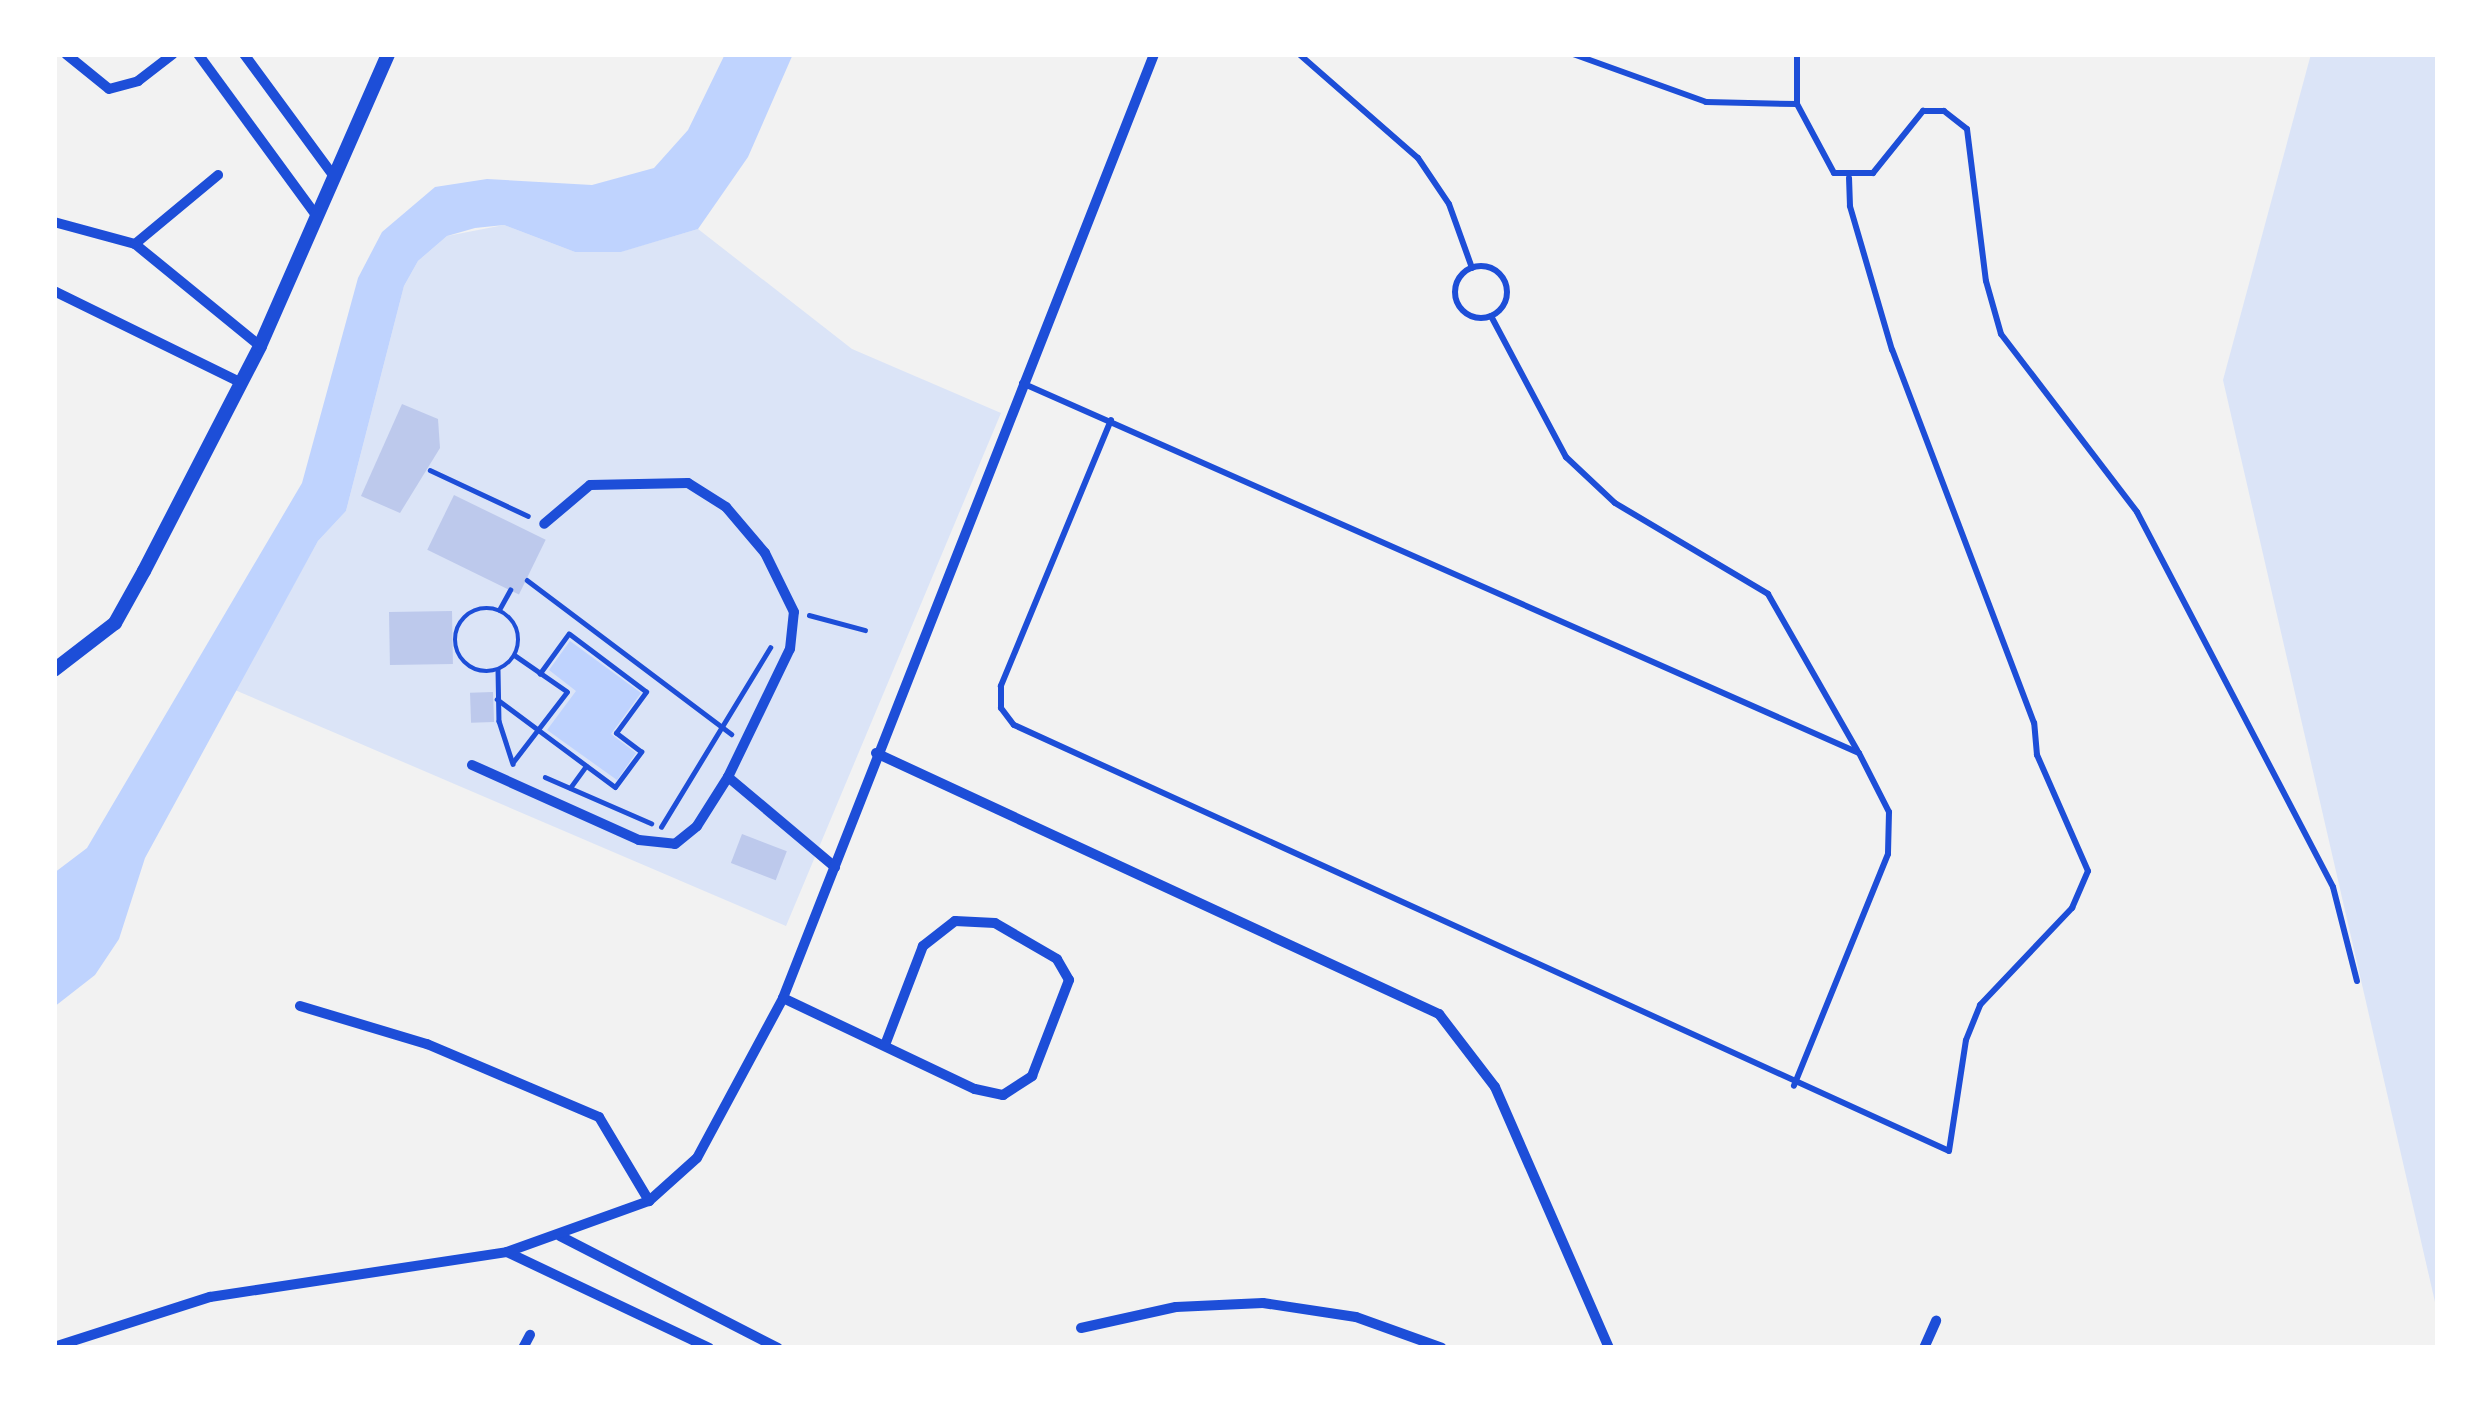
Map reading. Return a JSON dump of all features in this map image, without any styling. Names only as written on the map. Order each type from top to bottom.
[{"type":"street","points":[[66,54],[109,89],[139,82],[173,54]]},
{"type":"street","points":[[198,54],[316,214]]},
{"type":"street","points":[[244,54],[333,175]]},
{"type":"street","points":[[54,670],[115,623],[260,346],[388,54]]},
{"type":"street","points":[[54,1347],[210,1297],[507,1252],[649,1201],[697,1158],[783,998],[1020,382],[1154,54]]},
{"type":"street","points":[[135,244],[218,175]]},
{"type":"street","points":[[54,222],[135,244],[260,346]]},
{"type":"street","points":[[54,291],[242,383]]},
{"type":"street","points":[[472,765],[656,845],[687,837],[728,777],[790,649],[794,612],[766,553],[726,506],[688,483],[590,485],[544,524]]},
{"type":"street","points":[[877,753],[1439,1014],[1495,1087],[1609,1348]]},
{"type":"street","points":[[728,777],[835,867]]},
{"type":"street","points":[[783,998],[975,1089],[1013,1093],[1040,1062],[1069,980],[1057,958],[995,923],[955,921],[922,946],[885,1046]]},
{"type":"street","points":[[300,1006],[428,1044],[599,1117],[649,1201]]},
{"type":"street","points":[[560,1236],[778,1348]]},
{"type":"street","points":[[507,1252],[709,1348]]},
{"type":"street","points":[[1081,1328],[1176,1306],[1263,1303],[1357,1317],[1442,1348]]},
{"type":"street","points":[[1924,1348],[1936,1322]]},
{"type":"street","points":[[524,1348],[530,1335]]},
{"type":"lane","points":[[1299,54],[1427,169],[1472,268]]},
{"type":"lane","points":[[1573,54],[1706,102],[1797,104]]},
{"type":"lane","points":[[1797,54],[1797,104],[1822,160],[1849,178],[1873,173],[1923,111],[1944,111],[1967,130],[1986,281],[2001,334],[2137,512],[2333,887],[2357,981]]},
{"type":"lane","points":[[1111,420],[1001,686],[1005,716],[1794,1086],[1949,1151],[1966,1040],[1980,1005],[2072,908],[2088,871],[2037,755],[2034,723],[1892,350],[1850,206],[1849,178]]},
{"type":"lane","points":[[1472,268],[1494,270],[1505,284],[1505,302],[1491,316],[1472,317],[1459,306],[1455,288],[1472,268]]},
{"type":"lane","points":[[1491,316],[1566,457],[1616,503],[1768,594],[1889,812],[1888,854],[1794,1086]]},
{"type":"lane","points":[[1020,382],[1859,753]]},
{"type":"path","points":[[430,470],[544,524]]},
{"type":"path","points":[[527,580],[745,745]]},
{"type":"path","points":[[499,610],[510,590]]},
{"type":"path","points":[[499,610],[519,634],[515,656],[498,670],[497,699],[512,764]]},
{"type":"path","points":[[498,670],[468,665],[455,639],[469,613],[499,610]]},
{"type":"path","points":[[512,764],[662,827],[719,725],[794,612],[865,630]]},
{"type":"path","points":[[497,699],[615,787],[641,752],[616,733],[646,692],[569,634],[541,674]]},
{"type":"path","points":[[512,764],[566,692],[515,656]]},
{"type":"path","points":[[569,788],[586,766]]},
{"type":"shaded area","points":[[2311,54],[2438,54],[2438,1315],[2223,380]]},
{"type":"shaded area","points":[[504,225],[575,252],[620,252],[698,229],[852,349],[1001,413],[786,926],[235,690],[318,541],[346,511],[404,286],[418,261],[447,236]]},
{"type":"water","points":[[725,54],[793,54],[748,157],[698,229],[621,252],[575,252],[504,225],[475,228],[447,236],[418,261],[404,286],[346,511],[318,541],[145,858],[119,939],[95,975],[54,1007],[54,873],[87,848],[302,483],[358,278],[382,232],[435,187],[487,179],[592,185],[654,168],[688,130]]},
{"type":"water","points":[[570,641],[641,693],[611,734],[636,753],[617,780],[547,730],[576,691],[549,670]]},
{"type":"building","points":[[402,404],[438,419],[440,448],[400,513],[361,496]]},
{"type":"building","points":[[454,495],[546,540],[519,595],[427,550]]},
{"type":"building","points":[[452,611],[453,664],[390,665],[389,612]]},
{"type":"building","points":[[493,692],[494,722],[471,723],[470,693]]},
{"type":"building","points":[[742,834],[787,851],[776,880],[731,863]]}]
